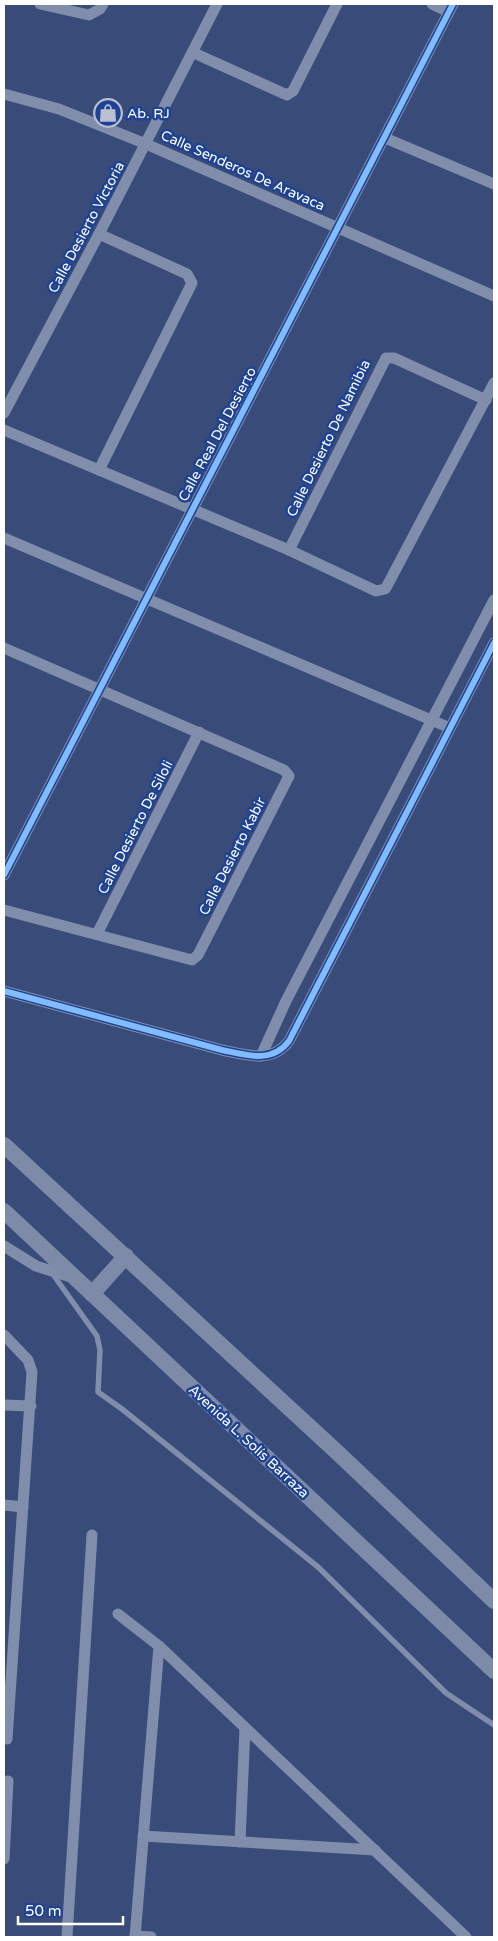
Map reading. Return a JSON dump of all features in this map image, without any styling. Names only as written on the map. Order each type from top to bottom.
[{"type":"main road","points":[[4,1144],[494,1601]]},
{"type":"main road","name":"Avenida L. Solís Barraza","points":[[4,1211],[494,1671]]},
{"type":"main road","points":[[92,1294],[126,1256]]},
{"type":"street","points":[[40,4],[89,15],[100,9],[103,4]]},
{"type":"street","name":"Calle Desierto Victoria","points":[[4,414],[194,53],[217,4]]},
{"type":"street","points":[[194,53],[287,95],[293,91],[337,4]]},
{"type":"street","points":[[432,4],[451,8]]},
{"type":"street","name":"Calle Real Del Desierto","points":[[4,875],[148,600],[192,510],[451,8]]},
{"type":"street","name":"Calle Senderos De Aravaca","points":[[4,94],[59,109],[146,144],[494,296]]},
{"type":"street","points":[[385,138],[494,184]]},
{"type":"street","points":[[99,234],[188,274],[192,283],[99,470]]},
{"type":"street","name":"Calle Desierto De Namibia","points":[[289,550],[386,358],[394,358],[486,400]]},
{"type":"street","points":[[4,430],[289,550],[376,591],[385,589],[494,383]]},
{"type":"street","points":[[4,538],[450,728]]},
{"type":"street","points":[[261,1056],[286,1001],[494,600]]},
{"type":"street","points":[[4,991],[233,1052],[261,1056],[277,1053],[289,1041],[494,643]]},
{"type":"street","name":"Calle Desierto Kabir","points":[[4,648],[200,732],[284,770],[289,776],[195,959],[190,960],[4,910]]},
{"type":"street","name":"Calle Desierto De Siloli","points":[[97,934],[200,732]]},
{"type":"street","points":[[4,1246],[24,1260],[52,1273],[76,1279]]},
{"type":"street","points":[[4,1335],[24,1354],[31,1366],[31,1406],[22,1507],[9,1611],[7,1739]]},
{"type":"street","points":[[4,1405],[31,1406]]},
{"type":"street","points":[[4,1506],[22,1507]]},
{"type":"street","points":[[67,1937],[92,1535]]},
{"type":"street","points":[[118,1614],[159,1646],[466,1937]]},
{"type":"street","points":[[151,1937],[135,1937],[159,1646]]},
{"type":"street","points":[[240,1842],[245,1728]]},
{"type":"street","points":[[4,1859],[8,1781]]},
{"type":"street","points":[[144,1836],[375,1850]]},
{"type":"lane","points":[[52,1273],[97,1336],[100,1350],[98,1392],[122,1409],[318,1567],[446,1693],[494,1725]]},
{"type":"cycle path","points":[[4,875],[453,4]]},
{"type":"cycle path","points":[[4,991],[222,1050],[258,1056],[275,1053],[289,1041],[494,643]]},
{"type":"place","name":"Ab. RJ","points":[[108,113]]}]
